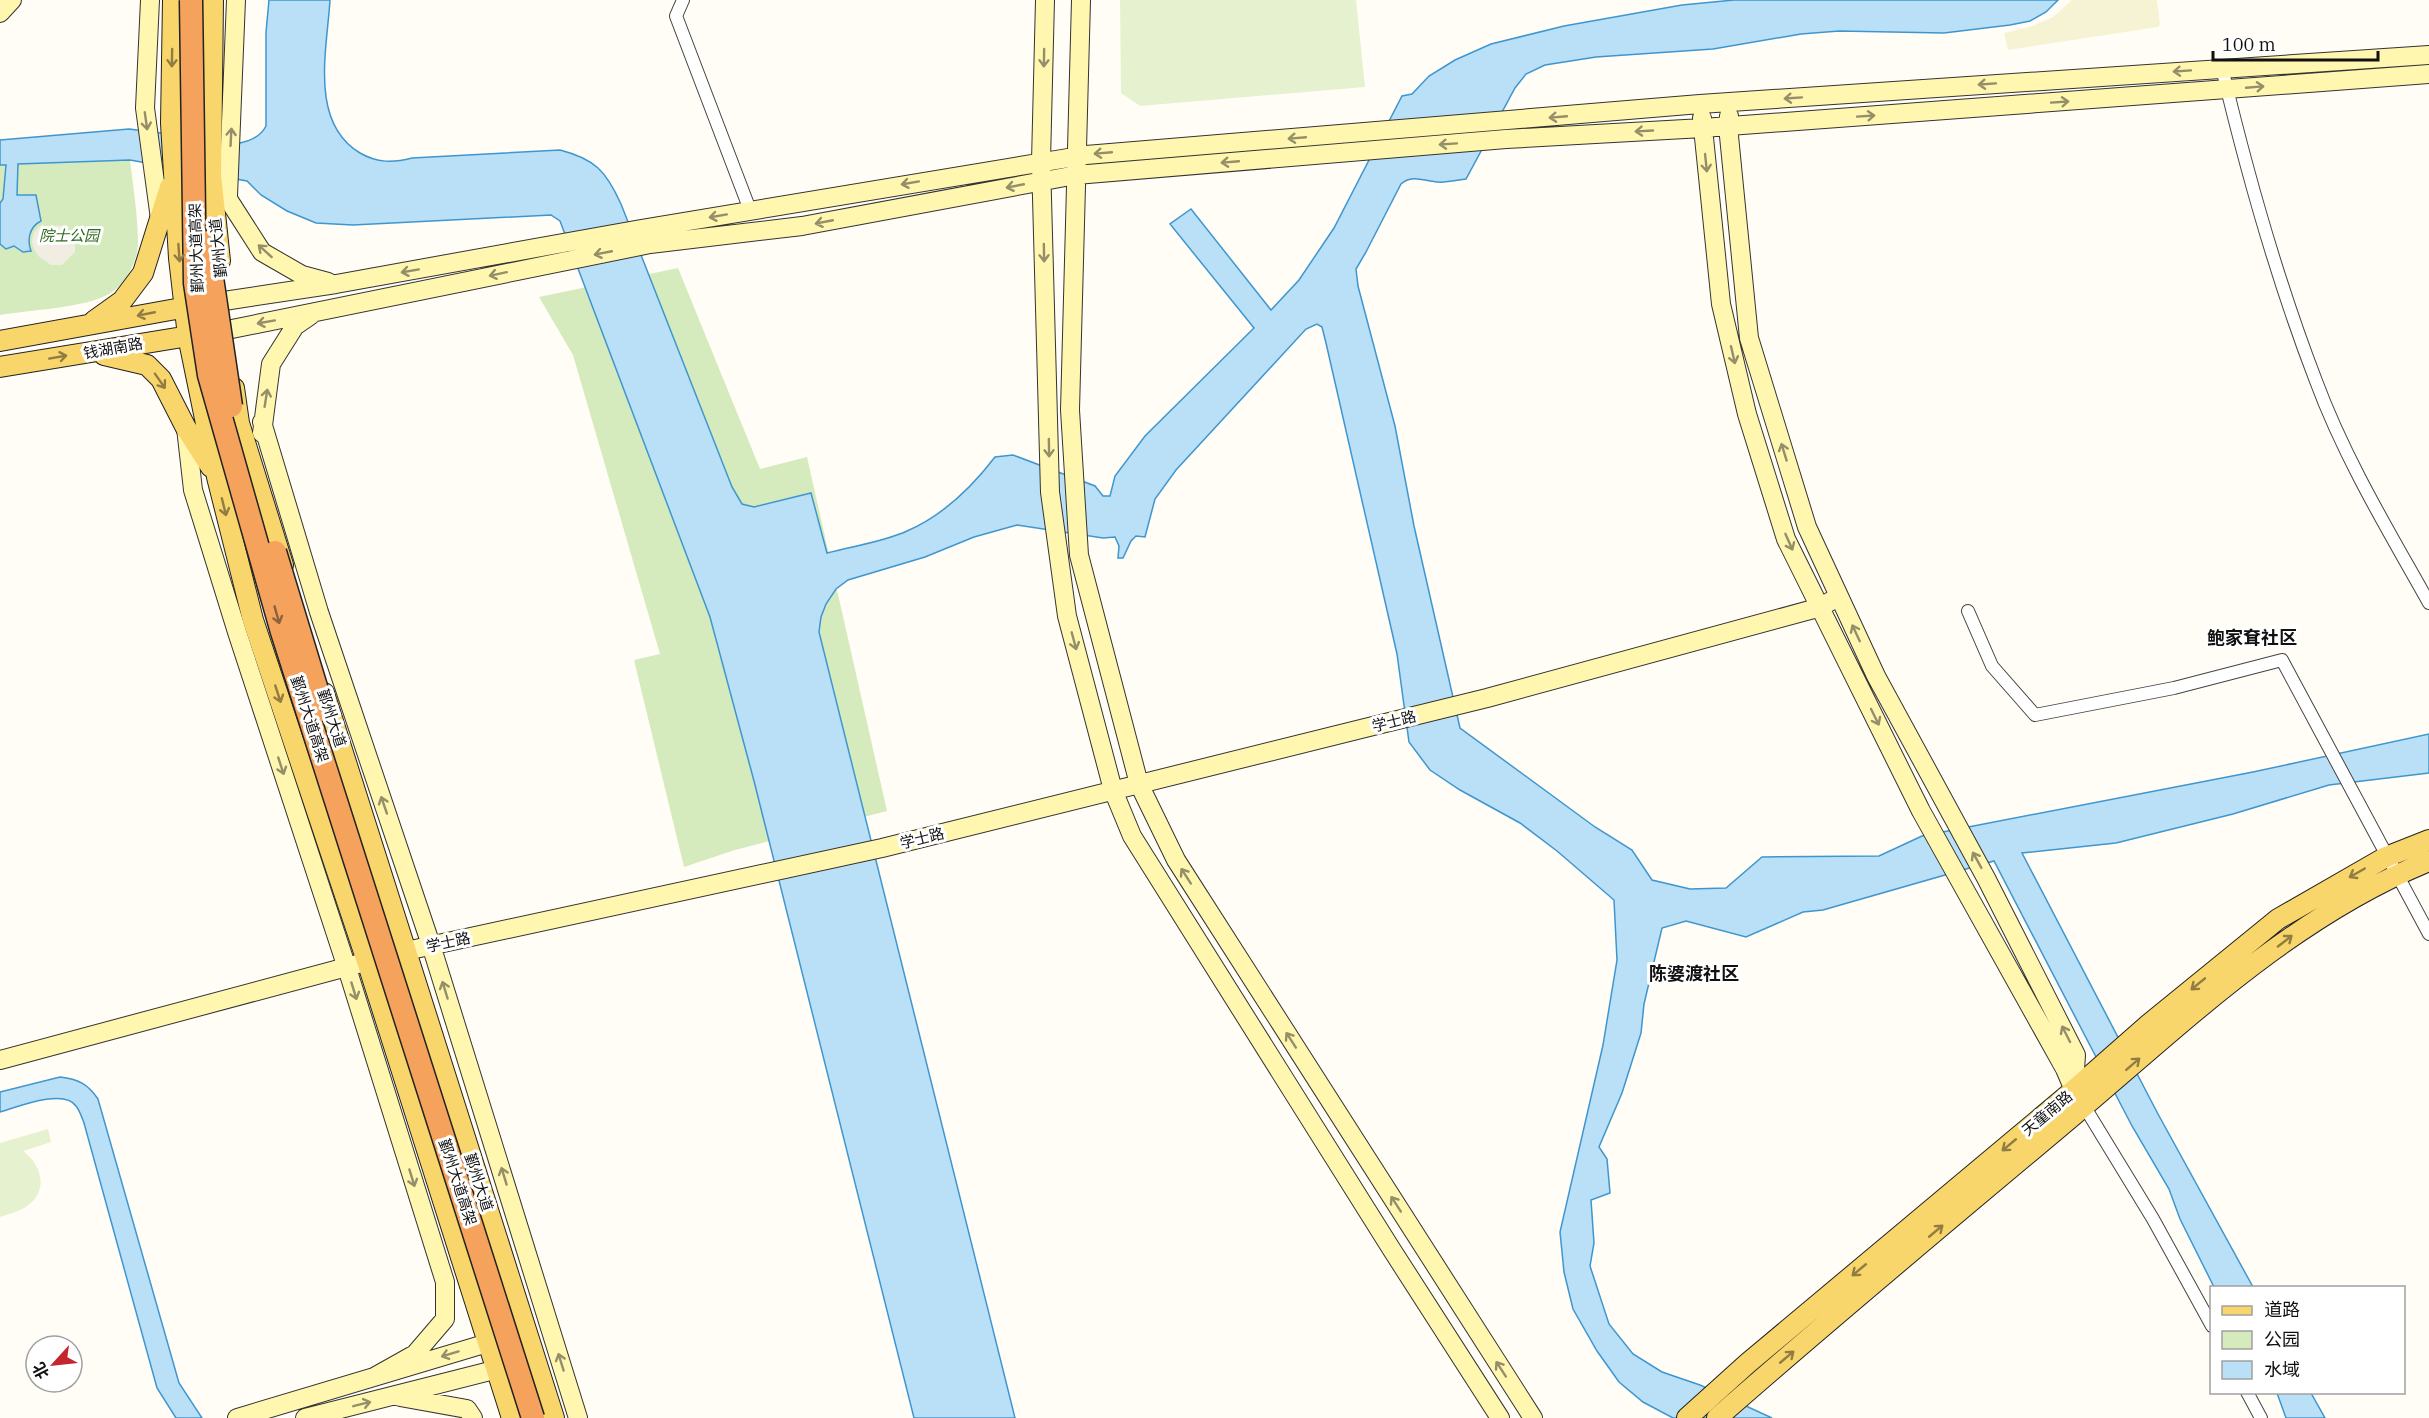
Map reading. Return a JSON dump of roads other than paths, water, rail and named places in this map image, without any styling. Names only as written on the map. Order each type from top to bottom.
[{"type":"highway","name":"鄞州大道高架","points":[[191,0],[195,283],[209,375],[282,632],[533,1418]]},
{"type":"highway","name":"鄞州大道高架","points":[[201,0],[210,264],[229,400],[405,982],[546,1418]]},
{"type":"main road","points":[[173,0],[171,123],[179,258],[188,336],[217,477],[253,620],[367,961],[512,1418]]},
{"type":"main road","name":"鄞州大道","points":[[213,0],[211,175],[239,423],[554,1418]]},
{"type":"main road","points":[[88,324],[122,300],[143,273],[174,173]]},
{"type":"main road","name":"钱湖南路","points":[[0,341],[224,301]]},
{"type":"main road","name":"钱湖南路","points":[[0,368],[227,330]]},
{"type":"main road","points":[[89,352],[147,365],[161,379],[186,428],[217,477]]},
{"type":"main road","name":"天童南路","points":[[1687,1418],[1722,1386],[2081,1092],[2149,1024],[2278,919],[2386,856],[2429,840]]},
{"type":"main road","points":[[1717,1418],[2081,1092],[2168,1033],[2291,935],[2396,874],[2429,861]]},
{"type":"street","points":[[0,13],[12,0]]},
{"type":"street","points":[[150,0],[145,108],[160,220]]},
{"type":"street","name":"鄞州大道","points":[[228,196],[236,0]]},
{"type":"street","points":[[682,0],[676,16],[750,210]]},
{"type":"street","points":[[1045,0],[1041,161],[1050,492],[1067,616],[1113,790],[1132,836],[1500,1418]]},
{"type":"street","points":[[1081,0],[1070,410],[1080,555],[1139,784],[1176,860],[1533,1418]]},
{"type":"street","points":[[645,236],[802,226],[1076,175],[1351,151],[1700,104],[2429,55]]},
{"type":"street","points":[[2222,68],[2278,272],[2316,382],[2359,478],[2429,603]]},
{"type":"street","points":[[227,330],[313,314],[553,254],[645,236],[750,210],[1077,156],[1356,133],[1703,128],[2429,74]]},
{"type":"street","points":[[1730,102],[1728,126],[1749,338],[1808,527],[1876,676],[1986,878],[2076,1055],[2081,1092]]},
{"type":"street","points":[[1700,104],[1721,304],[1747,414],[1786,539],[1921,811],[2065,1069],[2081,1092],[2153,1219],[2210,1324]]},
{"type":"street","points":[[211,175],[228,196],[262,252],[302,275],[336,284]]},
{"type":"street","points":[[224,301],[553,254]]},
{"type":"street","points":[[262,498],[262,422],[271,364],[295,326],[313,314]]},
{"type":"street","name":"鄞州大道","points":[[262,422],[320,612],[431,945],[578,1418]]},
{"type":"street","points":[[186,428],[193,490],[347,968],[445,1282],[445,1319],[415,1354],[374,1377]]},
{"type":"street","name":"学士路","points":[[0,1060],[406,951],[882,848],[1487,698],[1821,607],[1839,596]]},
{"type":"street","points":[[1968,611],[1992,666],[2035,715],[2174,688],[2282,660],[2429,934]]},
{"type":"street","points":[[237,1418],[526,1332]]},
{"type":"street","points":[[305,1418],[535,1360]]},
{"type":"street","points":[[2248,1394],[2260,1418]]},
{"type":"street","points":[[393,1396],[467,1410],[473,1418]]},
{"type":"water","points":[[269,0],[330,0],[325,62],[327,104],[333,123],[344,140],[366,156],[379,160],[398,161],[412,158],[560,150],[591,162],[598,168],[610,183],[621,204],[732,487],[742,504],[754,507],[811,493],[827,553],[888,538],[920,525],[955,500],[995,457],[1013,455],[1095,486],[1103,496],[1110,496],[1115,476],[1145,436],[1254,328],[1170,224],[1191,209],[1271,310],[1299,280],[1334,228],[1402,96],[1412,94],[1429,76],[1455,60],[1491,44],[1564,26],[1682,5],[1734,0],[2058,0],[2046,12],[2030,21],[2010,25],[1944,33],[1839,31],[1801,34],[1713,49],[1596,57],[1545,65],[1526,74],[1515,88],[1466,179],[1441,182],[1409,179],[1401,184],[1356,269],[1358,286],[1395,426],[1414,526],[1460,728],[1595,827],[1632,850],[1652,880],[1690,889],[1726,888],[1762,857],[1879,856],[1922,836],[2253,772],[2429,734],[2429,773],[2329,785],[2233,814],[2116,843],[2022,853],[2158,1114],[2252,1286],[2214,1286],[2180,1219],[2169,1189],[2132,1126],[1994,861],[1823,910],[1803,912],[1746,937],[1686,921],[1662,928],[1644,1004],[1641,1033],[1622,1093],[1599,1147],[1607,1159],[1610,1193],[1591,1200],[1594,1243],[1590,1266],[1609,1324],[1633,1354],[1662,1372],[1700,1385],[1772,1418],[1673,1418],[1643,1402],[1619,1382],[1597,1351],[1573,1309],[1564,1272],[1560,1232],[1603,1045],[1617,960],[1614,900],[1520,823],[1460,790],[1430,770],[1409,742],[1397,654],[1326,343],[1322,327],[1317,324],[1306,329],[1176,470],[1155,499],[1145,537],[1136,536],[1123,558],[1118,558],[1119,546],[1115,537],[1103,538],[1017,525],[974,537],[925,557],[848,580],[836,589],[821,617],[819,632],[1015,1418],[914,1418],[754,781],[710,617],[560,221],[551,215],[353,225],[316,223],[287,211],[261,195],[247,181],[130,160],[18,164],[17,195],[36,195],[41,221],[30,234],[31,251],[23,252],[14,246],[6,249],[0,244],[0,203],[3,199],[6,165],[0,165],[0,140],[129,129],[240,143],[251,139],[261,133],[266,126],[266,32]]},
{"type":"water","points":[[60,1077],[82,1083],[98,1099],[179,1383],[202,1418],[176,1418],[157,1388],[84,1123],[77,1108],[70,1101],[51,1099],[28,1103],[0,1112],[0,1092]]},
{"type":"water","points":[[2277,1394],[2312,1394],[2325,1418],[2286,1418]]},
{"type":"district","name":"鲍家耷社区","points":[[2252,637]]},
{"type":"district","name":"陈婆渡社区","points":[[1694,973]]},
{"type":"park label","name":"院士公园","points":[[69,235]]}]
